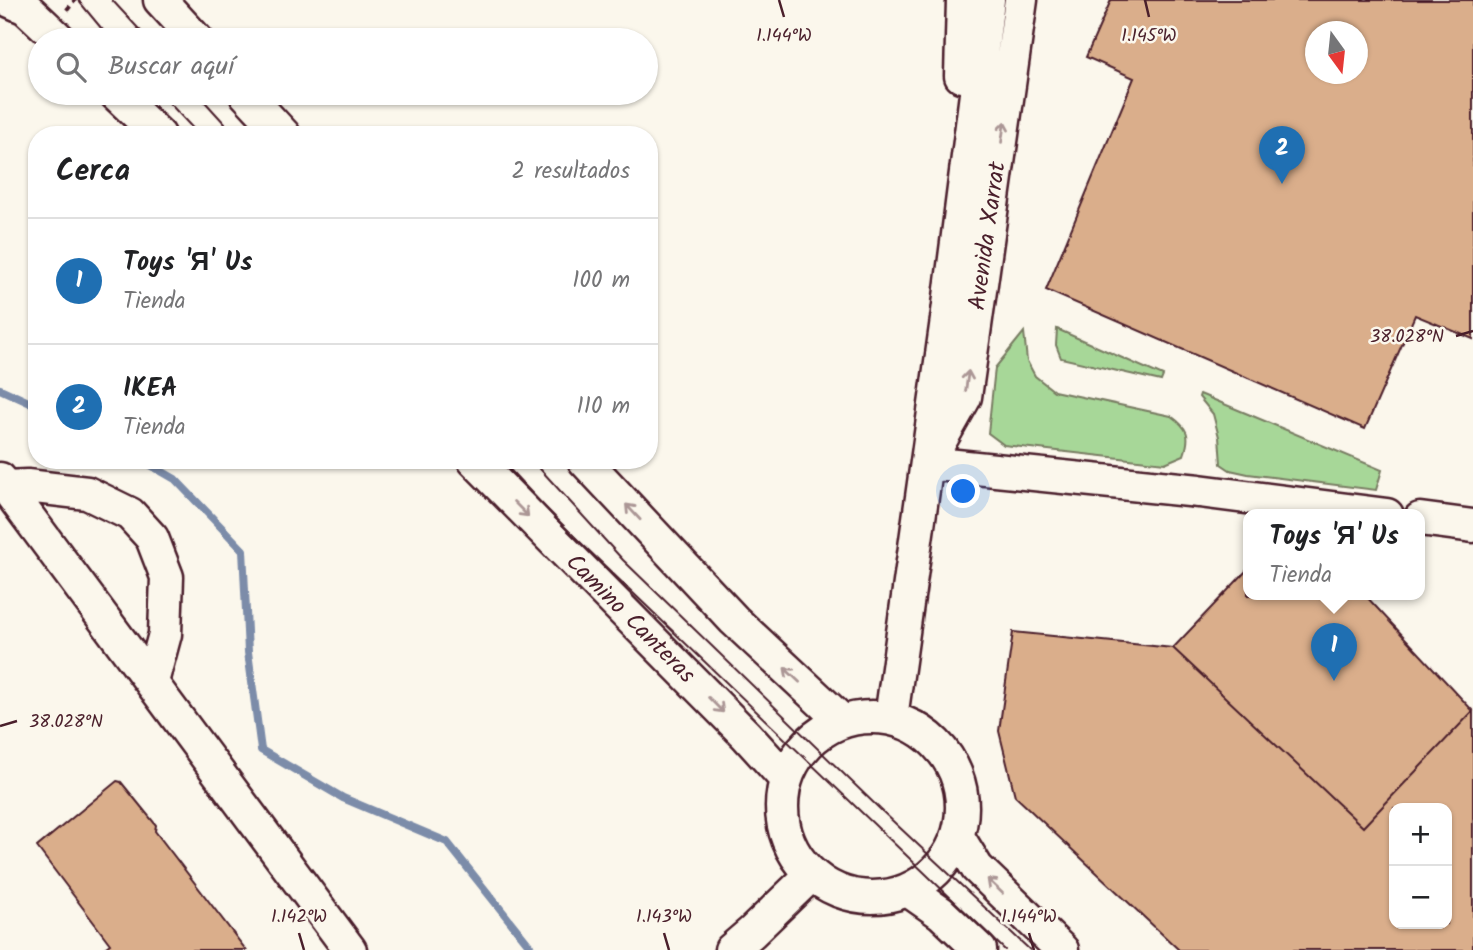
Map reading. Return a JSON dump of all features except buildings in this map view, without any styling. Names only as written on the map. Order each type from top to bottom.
[{"type":"street","points":[[8,0],[26,8],[47,28]]},
{"type":"street","points":[[160,0],[186,28]]},
{"type":"street","name":"Avenida Xarrat","points":[[949,305],[963,0]]},
{"type":"street","name":"Avenida Xarrat","points":[[891,718],[949,305],[988,0]]},
{"type":"street","name":"Avenida Xarrat","points":[[927,463],[965,397],[1021,0]]},
{"type":"street","points":[[128,105],[150,126]]},
{"type":"street","points":[[256,105],[276,126]]},
{"type":"street","points":[[927,463],[1199,491],[1340,509]]},
{"type":"street","name":"Camino Canteras","points":[[483,469],[746,735],[785,778]]},
{"type":"street","points":[[592,469],[734,620],[842,721]]},
{"type":"street","points":[[3,483],[87,493],[130,514],[152,538],[167,577],[166,634],[152,682]]},
{"type":"street","points":[[3,483],[351,950]]},
{"type":"street","points":[[1425,520],[1473,526]]},
{"type":"street","points":[[866,716],[891,718],[915,727],[936,742],[951,762],[961,786],[963,811],[958,836],[950,853],[939,869],[908,890],[874,897],[841,892],[811,874],[790,846],[781,813],[785,778],[794,760],[807,744],[842,721],[866,716]]},
{"type":"street","points":[[958,836],[977,869],[1062,950]]},
{"type":"street","points":[[731,950],[811,874]]},
{"type":"street","points":[[908,890],[941,913],[980,950]]},
{"type":"green space","points":[[1057,329],[1163,376],[1161,381],[1061,358],[1056,345]]},
{"type":"green space","points":[[1024,332],[1027,361],[1035,376],[1054,391],[1171,416],[1181,424],[1186,433],[1184,455],[1165,463],[1004,445],[988,433],[995,368]]},
{"type":"green space","points":[[1200,394],[1382,470],[1376,490],[1230,470],[1221,464],[1219,437],[1213,414],[1199,397]]},
{"type":"waterway","points":[[0,389],[28,402]]},
{"type":"waterway","points":[[158,469],[175,479],[243,550],[248,652],[261,750],[343,798],[447,842],[533,950]]},
{"type":"tram line","points":[[78,0],[101,28]]},
{"type":"tram line","points":[[112,0],[138,28]]},
{"type":"tram line","points":[[171,105],[191,126]]},
{"type":"tram line","points":[[208,105],[227,126]]},
{"type":"tram line","points":[[509,469],[555,518],[1005,950]]},
{"type":"tram line","points":[[540,469],[623,560],[1030,950]]},
{"type":"place","name":"IKEA","points":[[1282,184]]},
{"type":"place","name":"Toys 'Я' Us","points":[[1334,681]]}]
